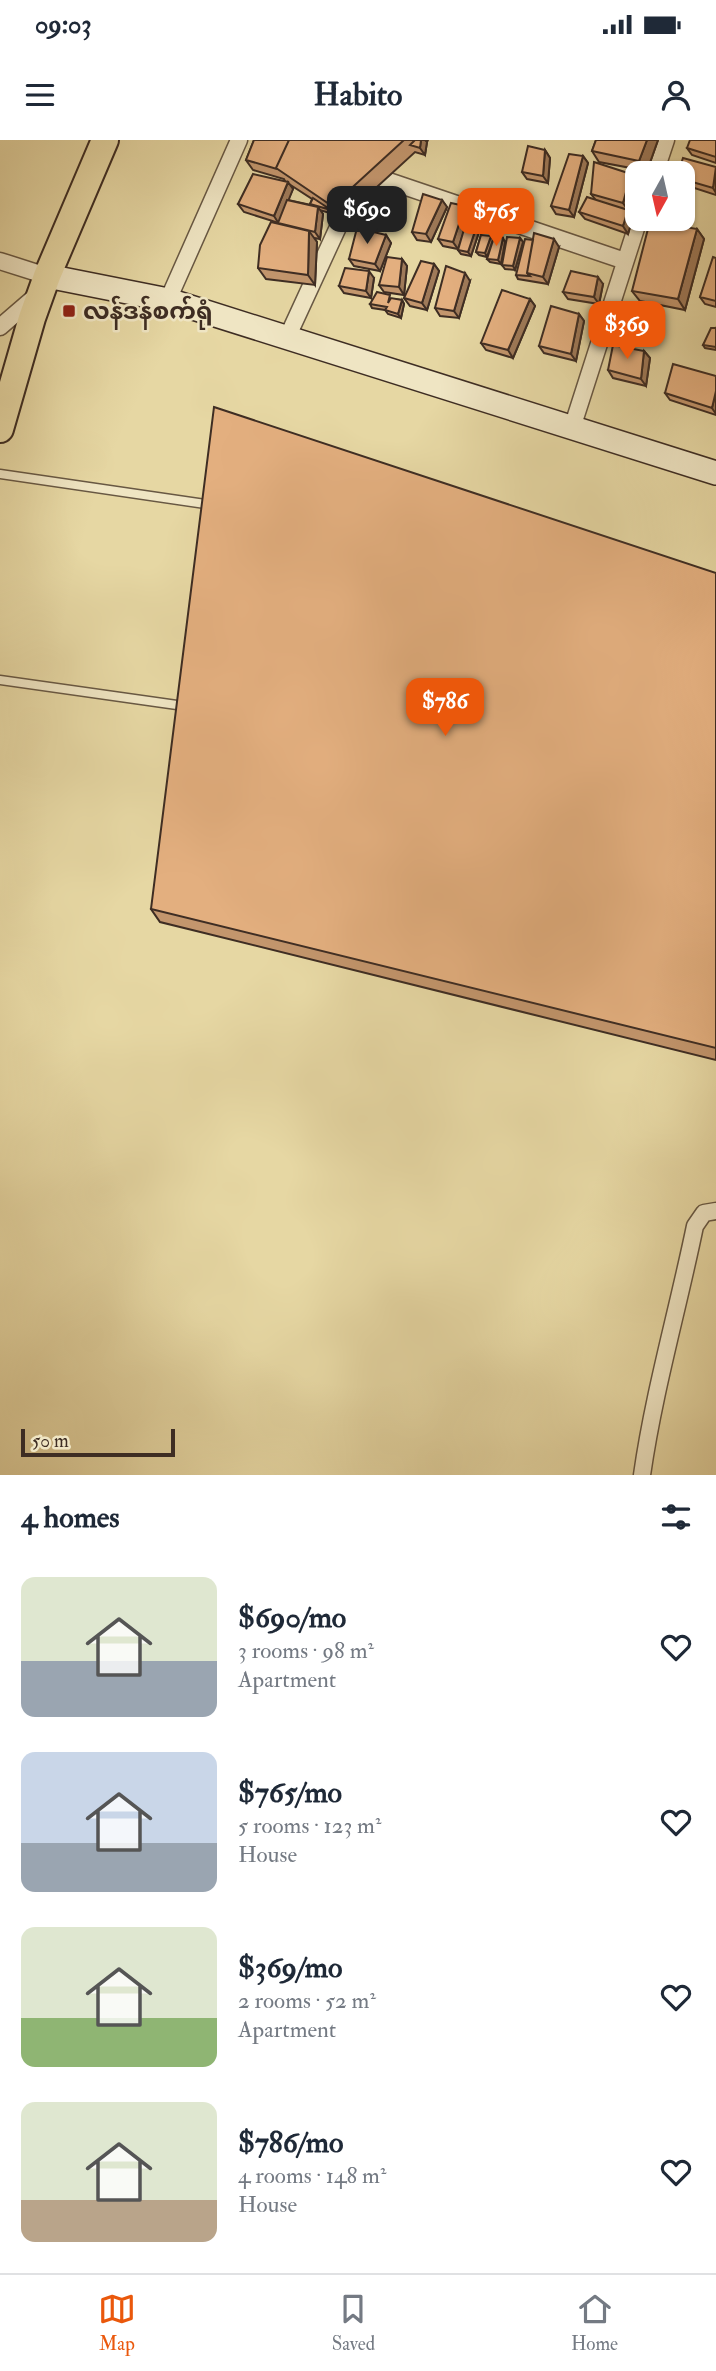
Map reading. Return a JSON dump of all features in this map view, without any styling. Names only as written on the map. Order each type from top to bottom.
[{"type":"main road","points":[[0,429],[44,284],[105,140]]},
{"type":"street","points":[[168,300],[239,140]]},
{"type":"street","points":[[659,161],[666,140]]},
{"type":"street","points":[[287,338],[366,167],[625,261]]},
{"type":"street","points":[[572,428],[635,231]]},
{"type":"street","points":[[0,261],[44,284],[168,300],[716,473]]},
{"type":"street","points":[[0,327],[44,284]]},
{"type":"street","points":[[642,1475],[649,1425],[664,1370],[695,1226],[704,1213],[716,1211]]},
{"type":"lane","points":[[0,474],[217,505]]},
{"type":"lane","points":[[0,680],[191,707]]},
{"type":"building","points":[[254,140],[289,140],[277,169],[246,160]]},
{"type":"building","points":[[289,140],[404,140],[332,206],[276,168]]},
{"type":"building","points":[[415,140],[421,140],[420,148],[410,145]]},
{"type":"building","points":[[596,140],[647,140],[639,161],[592,151]]},
{"type":"building","points":[[690,140],[716,140],[716,157],[687,148]]},
{"type":"building","points":[[528,146],[545,150],[543,176],[522,172]]},
{"type":"building","points":[[569,154],[583,156],[569,210],[551,206]]},
{"type":"building","points":[[695,161],[716,167],[713,188],[695,183]]},
{"type":"building","points":[[594,162],[625,172],[623,203],[591,194]]},
{"type":"building","points":[[253,174],[288,182],[274,216],[238,204]]},
{"type":"building","points":[[423,194],[442,200],[426,234],[412,232]]},
{"type":"building","points":[[587,197],[625,209],[625,220],[623,226],[579,212]]},
{"type":"building","points":[[313,198],[331,210],[310,204]]},
{"type":"building","points":[[287,200],[318,207],[315,232],[278,223]]},
{"type":"building","points":[[451,203],[465,206],[453,242],[438,239]]},
{"type":"building","points":[[467,219],[478,222],[468,252],[458,250]]},
{"type":"building","points":[[271,222],[309,231],[308,275],[258,268],[260,245]]},
{"type":"building","points":[[357,228],[386,235],[375,264],[349,259]]},
{"type":"building","points":[[697,229],[678,299],[632,291],[647,231]]},
{"type":"building","points":[[534,233],[554,239],[543,277],[527,273]]},
{"type":"building","points":[[495,234],[503,238],[498,260],[487,259]]},
{"type":"building","points":[[481,235],[491,236],[485,253],[476,252]]},
{"type":"building","points":[[507,237],[520,238],[513,266],[502,265]]},
{"type":"building","points":[[525,239],[533,240],[527,273],[530,276],[516,275]]},
{"type":"building","points":[[387,257],[402,259],[399,287],[379,285]]},
{"type":"building","points":[[713,257],[716,258],[716,301],[700,297]]},
{"type":"building","points":[[421,261],[434,264],[422,303],[404,298]]},
{"type":"building","points":[[446,266],[465,273],[454,311],[435,308]]},
{"type":"building","points":[[345,268],[369,271],[366,291],[339,286]]},
{"type":"building","points":[[571,271],[598,277],[594,297],[563,292]]},
{"type":"building","points":[[502,290],[530,299],[508,350],[481,343]]},
{"type":"building","points":[[377,292],[390,295],[388,303],[391,298],[402,300],[398,314],[385,310],[387,307],[370,304]]},
{"type":"building","points":[[551,306],[579,314],[571,354],[539,346]]},
{"type":"building","points":[[711,328],[716,328],[716,347],[703,345]]},
{"type":"building","points":[[613,345],[644,351],[641,379],[608,370]]},
{"type":"building","points":[[673,364],[716,376],[712,408],[665,393]]},
{"type":"building","points":[[214,407],[716,573],[716,1048],[151,909]]},
{"type":"place","name":"လန်ဒန်စက်ရုံ","points":[[69,311]]}]
